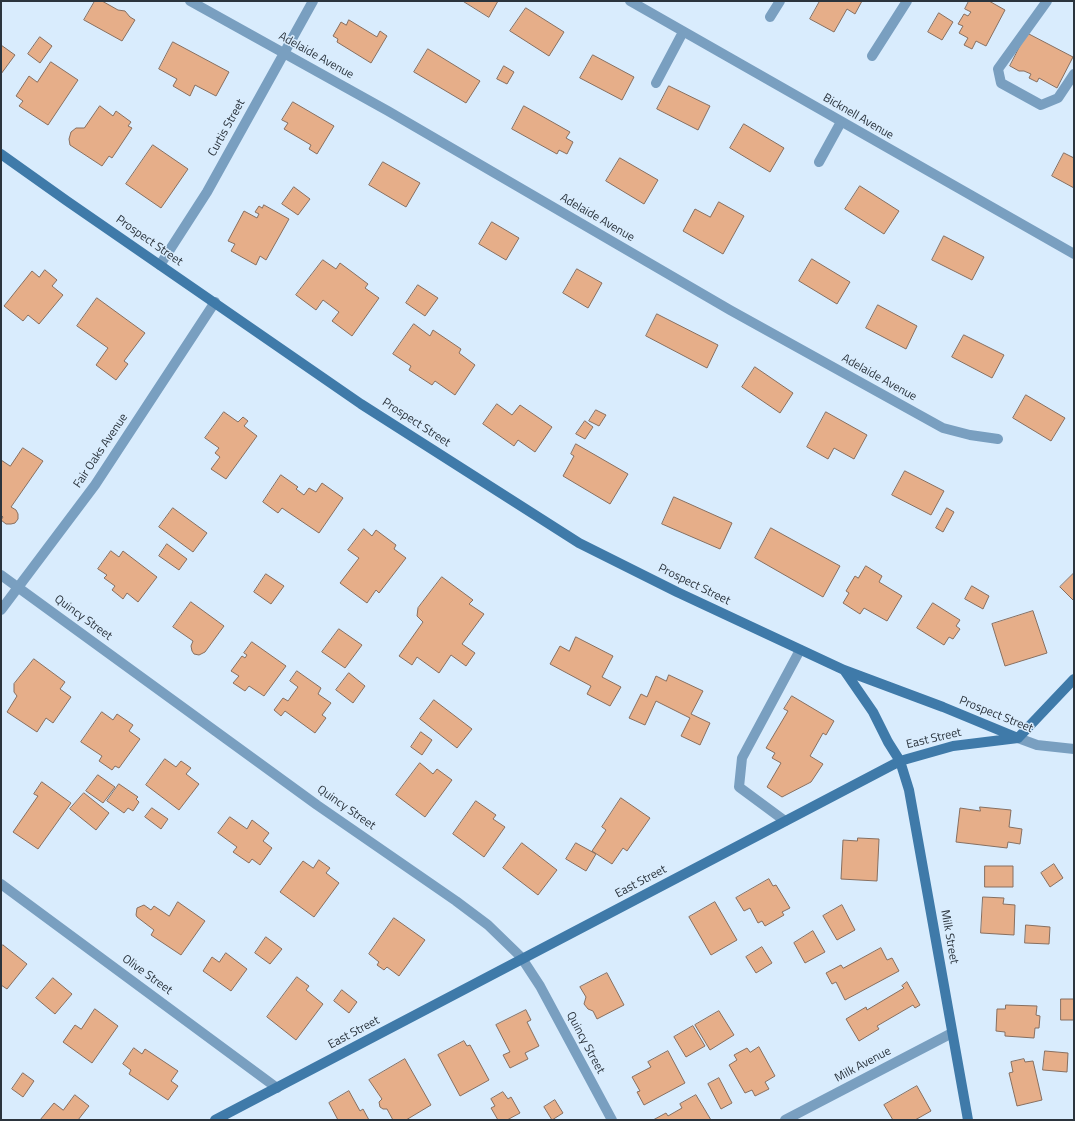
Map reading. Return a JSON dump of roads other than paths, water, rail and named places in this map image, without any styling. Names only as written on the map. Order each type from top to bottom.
[{"type":"street","name":"Adelaide Avenue","points":[[190,1],[388,111],[730,310],[943,428],[970,435],[998,439]]},
{"type":"street","name":"Curtis Street","points":[[160,265],[207,192],[313,1]]},
{"type":"street","name":"Bicknell Avenue","points":[[630,1],[1074,254]]},
{"type":"street","points":[[770,17],[780,1]]},
{"type":"street","points":[[872,56],[907,1]]},
{"type":"street","points":[[1047,1],[998,69],[1000,83],[1041,105],[1058,98],[1074,74]]},
{"type":"street","points":[[656,83],[683,32]]},
{"type":"street","points":[[818,162],[841,122]]},
{"type":"street","name":"Prospect Street","points":[[1,154],[362,404],[579,543],[677,592],[844,670],[943,707],[1037,745],[1074,749]]},
{"type":"street","name":"Fair Oaks Avenue","points":[[1,610],[95,485],[215,302]]},
{"type":"street","name":"Quincy Street","points":[[1,575],[317,804],[488,925],[522,959],[540,986],[612,1120]]},
{"type":"street","points":[[785,821],[739,787],[742,758],[800,650]]},
{"type":"street","points":[[844,670],[873,712],[888,742],[900,760]]},
{"type":"street","points":[[1018,738],[1074,679]]},
{"type":"street","name":"East Street","points":[[215,1120],[900,760],[954,746],[1018,738]]},
{"type":"street","name":"Milk Street","points":[[900,760],[909,790],[968,1120]]},
{"type":"street","name":"Olive Street","points":[[1,884],[277,1088]]},
{"type":"street","name":"Milk Avenue","points":[[785,1120],[952,1033]]}]
